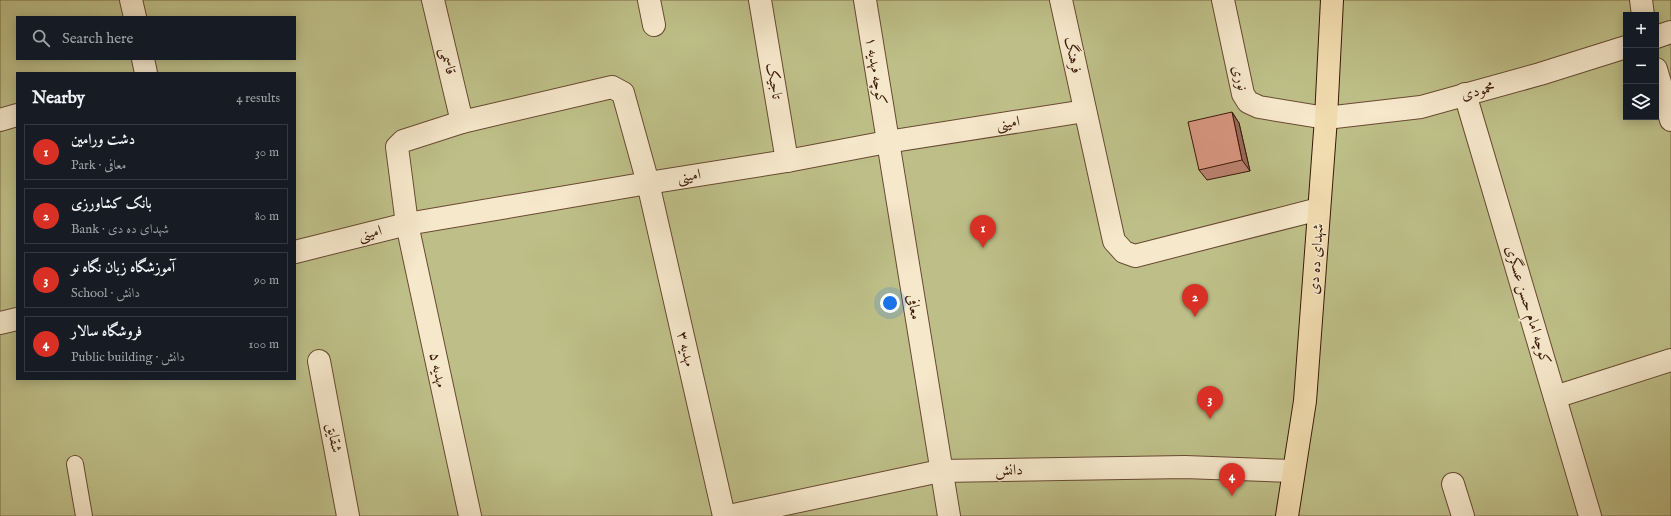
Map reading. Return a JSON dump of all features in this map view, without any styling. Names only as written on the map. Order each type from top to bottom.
[{"type":"main road","name":"شهدای ده دی","points":[[1287,516],[1305,401],[1326,118],[1332,0]]},
{"type":"street","points":[[131,0],[135,16]]},
{"type":"street","name":"قاسمی","points":[[433,0],[462,122]]},
{"type":"street","points":[[649,0],[654,25]]},
{"type":"street","name":"تاجیک","points":[[760,0],[787,161]]},
{"type":"street","name":"کوچه مهدیه ۱","points":[[865,0],[887,142]]},
{"type":"street","name":"فرهنگ","points":[[1061,0],[1114,241],[1124,252],[1135,256],[1319,209]]},
{"type":"street","name":"نوری","points":[[1223,0],[1243,94],[1248,102],[1259,107],[1326,118]]},
{"type":"street","points":[[1641,0],[1643,12]]},
{"type":"street","points":[[1659,36],[1671,32]]},
{"type":"street","name":"محمودی","points":[[1326,118],[1422,107],[1540,74],[1623,48]]},
{"type":"street","points":[[143,60],[146,72]]},
{"type":"street","points":[[1659,79],[1671,120]]},
{"type":"street","name":"مهدیه ۳","points":[[462,122],[612,87],[623,93],[648,183],[724,516]]},
{"type":"street","name":"کوچه امام حسن عسگری","points":[[1465,94],[1590,516]]},
{"type":"street","name":"امینی","points":[[296,252],[407,224],[787,161],[887,142],[1085,111]]},
{"type":"street","points":[[0,120],[16,115]]},
{"type":"street","name":"مهدیه ۵","points":[[462,122],[403,142],[397,147],[407,224],[470,516]]},
{"type":"street","name":"معافی","points":[[887,142],[940,471],[949,516]]},
{"type":"street","points":[[0,323],[16,319]]},
{"type":"street","name":"شقایق","points":[[319,361],[348,516]]},
{"type":"street","points":[[1555,397],[1671,361]]},
{"type":"street","name":"دانش","points":[[729,516],[940,471],[1185,466],[1293,471]]},
{"type":"street","points":[[1453,484],[1463,516]]},
{"type":"lane","points":[[75,464],[84,516]]},
{"type":"green space","points":[[0,0],[1671,0],[1671,516],[0,516]]},
{"type":"building","points":[[1232,112],[1242,160],[1199,170],[1188,122]]},
{"type":"place","name":"دشت ورامین","points":[[983,248]]},
{"type":"place","name":"بانک کشاورزی","points":[[1195,317]]},
{"type":"place","name":"آموزشگاه زبان نگاه نو","points":[[1210,419]]},
{"type":"place","name":"فروشگاه سالار","points":[[1232,496]]}]
